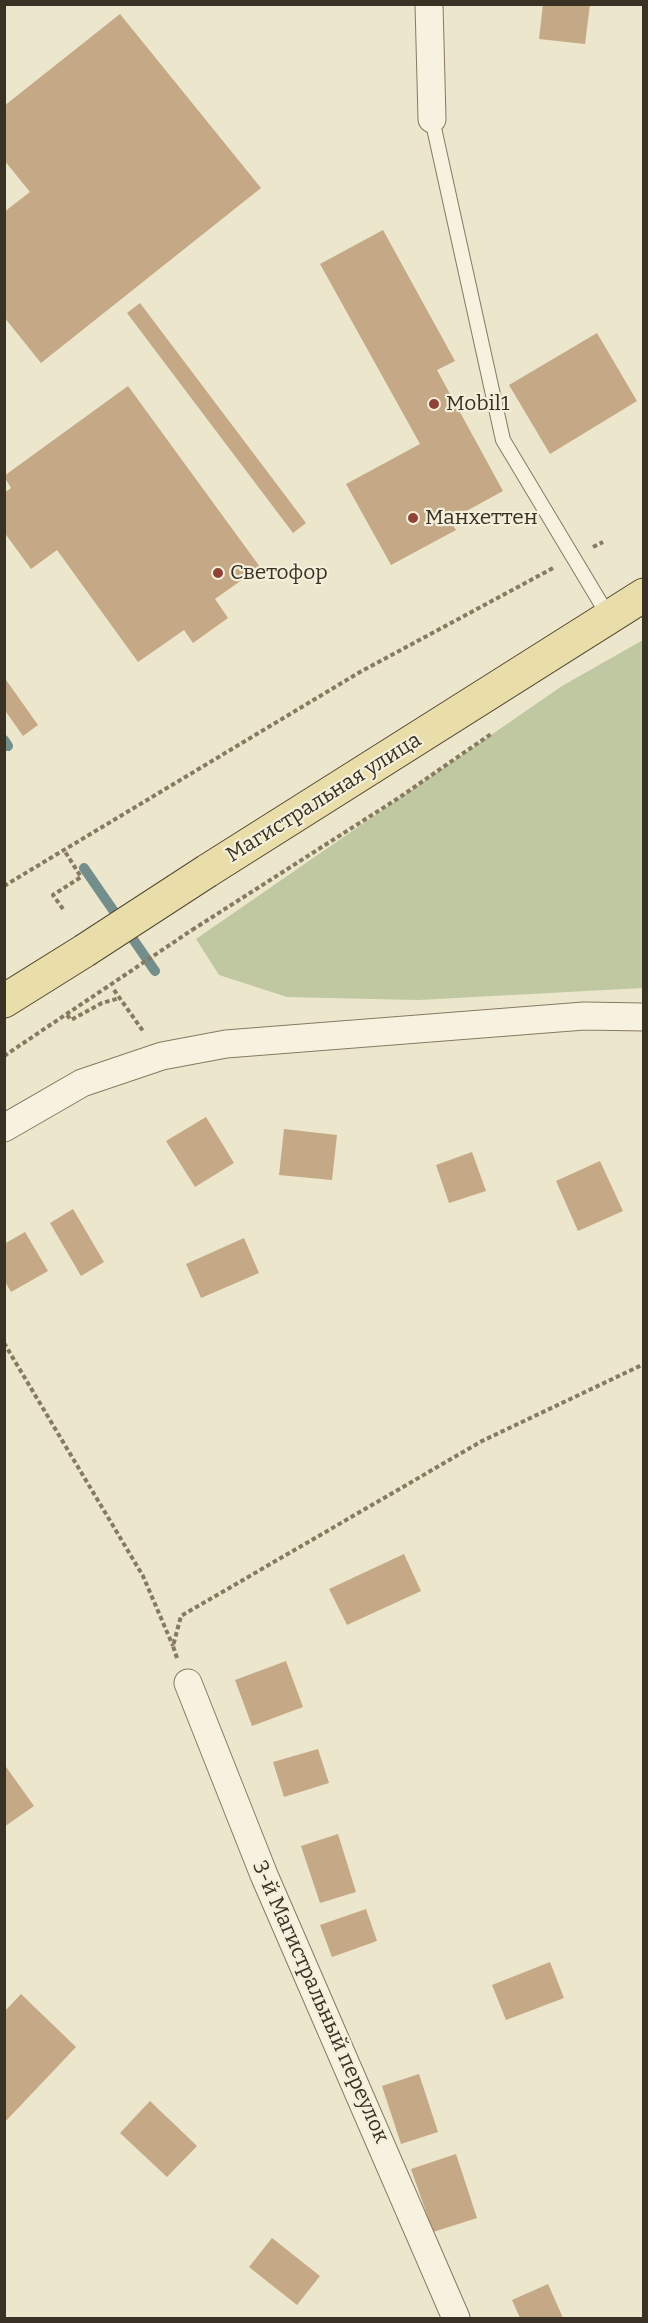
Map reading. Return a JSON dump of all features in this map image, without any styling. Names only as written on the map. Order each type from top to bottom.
[{"type":"main road","name":"Магистральная улица","points":[[4,1001],[644,595]]},
{"type":"street","points":[[429,4],[432,119]]},
{"type":"street","points":[[4,1128],[82,1083],[162,1056],[250,1042],[584,1016],[644,1017]]},
{"type":"street","name":"3-й Магистральный переулок","points":[[188,1683],[264,1875],[456,2319]]},
{"type":"lane","points":[[432,119],[503,440],[609,617]]},
{"type":"path","points":[[4,886],[375,664],[603,542]]},
{"type":"path","points":[[4,1056],[192,930],[397,799],[501,728]]},
{"type":"path","points":[[63,909],[53,895],[81,878],[64,850]]},
{"type":"path","points":[[114,990],[162,1056]]},
{"type":"path","points":[[67,1015],[71,1020],[102,1004],[120,998]]},
{"type":"path","points":[[4,1343],[143,1576],[188,1683]]},
{"type":"path","points":[[173,1646],[181,1616],[482,1441],[644,1364]]},
{"type":"green space","points":[[643,640],[643,988],[418,1000],[287,997],[219,975],[196,939],[562,686]]},
{"type":"building","points":[[543,4],[590,4],[585,44],[539,39]]},
{"type":"building","points":[[120,14],[261,188],[41,363],[4,317],[4,212],[30,192],[4,160],[4,106]]},
{"type":"building","points":[[383,230],[455,361],[437,370],[503,491],[450,520],[456,530],[391,565],[346,484],[420,444],[320,264]]},
{"type":"building","points":[[140,303],[306,523],[293,533],[127,313]]},
{"type":"building","points":[[597,333],[637,401],[550,454],[509,385]]},
{"type":"building","points":[[128,386],[260,567],[215,599],[228,618],[193,643],[184,630],[138,662],[57,550],[31,569],[4,532],[4,493],[11,488],[4,476]]},
{"type":"building","points":[[4,677],[38,725],[23,736],[4,709]]},
{"type":"building","points":[[206,1117],[234,1163],[195,1187],[166,1141]]},
{"type":"building","points":[[284,1129],[337,1135],[332,1180],[279,1175]]},
{"type":"building","points":[[472,1152],[486,1191],[449,1203],[436,1165]]},
{"type":"building","points":[[600,1161],[623,1211],[578,1231],[556,1181]]},
{"type":"building","points":[[73,1209],[104,1262],[81,1276],[50,1223]]},
{"type":"building","points":[[25,1232],[48,1271],[11,1292],[4,1280],[4,1244]]},
{"type":"building","points":[[244,1238],[259,1273],[201,1298],[186,1264]]},
{"type":"building","points":[[404,1554],[421,1591],[347,1625],[329,1589]]},
{"type":"building","points":[[286,1661],[303,1707],[252,1726],[235,1680]]},
{"type":"building","points":[[318,1749],[329,1783],[284,1797],[273,1762]]},
{"type":"building","points":[[4,1764],[34,1806],[4,1827]]},
{"type":"building","points":[[338,1834],[356,1892],[320,1903],[301,1846]]},
{"type":"building","points":[[366,1909],[377,1941],[332,1957],[320,1925]]},
{"type":"building","points":[[550,1962],[564,1998],[506,2020],[492,1985]]},
{"type":"building","points":[[21,1994],[76,2047],[4,2123],[4,2012]]},
{"type":"building","points":[[419,2074],[438,2132],[401,2144],[382,2086]]},
{"type":"building","points":[[150,2101],[197,2146],[167,2177],[120,2133]]},
{"type":"building","points":[[456,2154],[477,2218],[433,2232],[411,2169]]},
{"type":"building","points":[[272,2238],[320,2276],[297,2305],[249,2267]]},
{"type":"building","points":[[548,2284],[563,2318],[520,2318],[512,2300]]},
{"type":"waterway","points":[[4,740],[8,746]]},
{"type":"waterway","points":[[84,868],[155,971]]},
{"type":"place","name":"Mobil1","points":[[434,404]]},
{"type":"place","name":"Манхеттен","points":[[413,518]]},
{"type":"place","name":"Светофор","points":[[218,573]]}]
